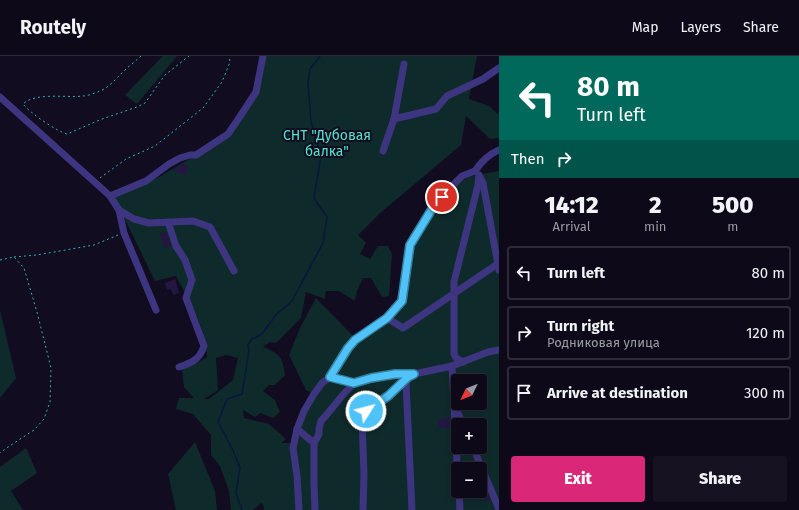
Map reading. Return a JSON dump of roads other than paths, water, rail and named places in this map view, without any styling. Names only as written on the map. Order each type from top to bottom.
[{"type":"street","points":[[110,196],[146,181],[180,158],[196,155],[228,134],[256,92],[263,56]]},
{"type":"street","points":[[383,150],[394,119],[404,64]]},
{"type":"street","points":[[394,119],[436,109],[447,96],[483,79],[499,68]]},
{"type":"street","points":[[0,97],[110,196],[119,210],[124,233],[156,310]]},
{"type":"street","points":[[463,362],[456,358],[454,354],[454,282],[478,185],[477,173],[483,160],[499,150]]},
{"type":"street","points":[[387,318],[403,328],[499,266],[483,183],[477,173]]},
{"type":"street","points":[[299,510],[297,476],[293,448],[297,429],[304,412],[314,394],[322,383],[330,377],[348,348],[355,340],[387,318],[402,301],[410,245],[432,209],[462,176],[477,173]]},
{"type":"street","points":[[119,210],[134,219],[149,223],[193,222],[210,227],[234,271]]},
{"type":"street","points":[[168,222],[176,246],[185,260],[192,280],[186,298],[204,346],[201,354],[192,363],[179,367]]},
{"type":"street","points":[[330,377],[354,383],[371,378],[395,374],[411,375],[452,366],[488,352],[499,350]]},
{"type":"street","points":[[452,366],[453,374]]},
{"type":"street","points":[[363,510],[364,474],[362,418],[366,411],[388,396],[411,375]]},
{"type":"street","points":[[411,375],[406,383],[412,510]]},
{"type":"street","points":[[315,510],[314,443],[319,434],[321,421],[354,383]]},
{"type":"street","points":[[455,410],[457,462]]},
{"type":"street","points":[[297,429],[314,443]]},
{"type":"street","points":[[476,454],[499,509]]},
{"type":"street","points":[[459,498],[460,510]]},
{"type":"waterway","points":[[242,510],[236,493],[240,468],[233,450],[218,422],[227,399],[242,394],[249,351],[248,345],[252,339],[262,334],[275,316],[292,301],[323,243],[327,217],[314,198],[321,156],[311,122],[308,83],[310,69],[320,56]]},
{"type":"park label","name":"СНТ \"Дубовая балка\"","points":[[327,144]]}]
